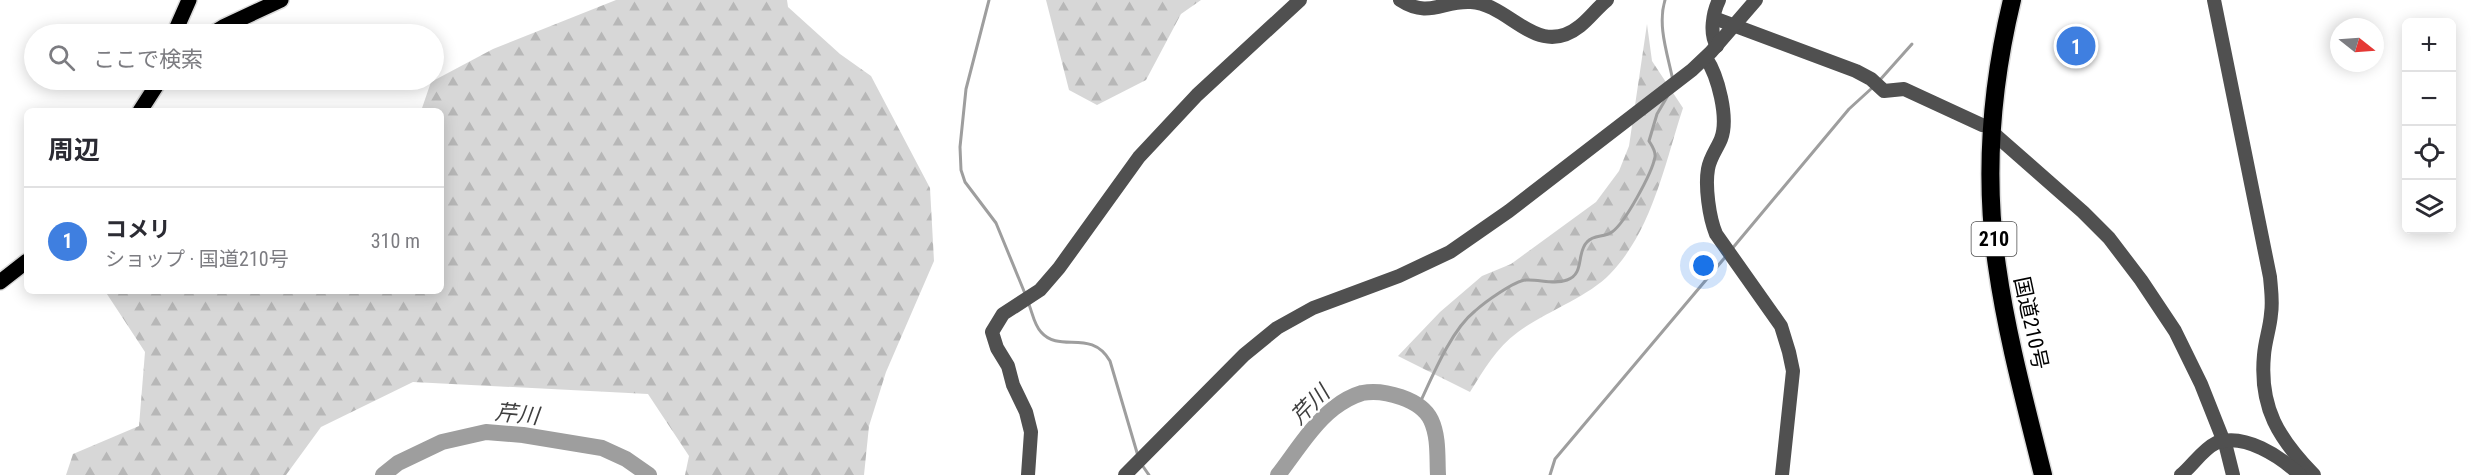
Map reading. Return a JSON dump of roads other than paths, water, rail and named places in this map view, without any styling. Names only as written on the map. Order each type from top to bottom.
[{"type":"highway","name":"国道210号","points":[[2012,0],[1999,61],[1992,129],[1990,190],[1996,264],[2012,348],[2043,475]]},
{"type":"main road","points":[[178,24],[189,0]]},
{"type":"main road","points":[[229,24],[280,0]]},
{"type":"main road","points":[[142,108],[154,90]]},
{"type":"main road","points":[[0,282],[24,263]]},
{"type":"street","points":[[1028,475],[1031,432],[1026,412],[992,332],[1003,314],[1040,290],[1059,268],[1089,223],[1146,149],[1197,95],[1300,0]]},
{"type":"street","points":[[1400,0],[1410,7],[1437,9],[1471,1],[1487,5],[1540,36],[1559,36],[1580,27],[1607,0]]},
{"type":"street","points":[[1717,45],[1714,42],[1714,18],[1719,0]]},
{"type":"street","points":[[1125,475],[1257,343],[1287,321],[1326,302],[1399,276],[1460,245],[1616,130],[1701,62],[1756,0]]},
{"type":"street","points":[[2214,0],[2271,284],[2271,314],[2264,362],[2267,402],[2272,421],[2284,442],[2314,475]]},
{"type":"street","points":[[1714,18],[1736,24],[1747,31],[1856,71],[1871,79],[1884,91],[1904,89],[1992,129],[2096,224],[2141,280],[2184,348],[2224,442],[2234,475]]},
{"type":"street","points":[[1701,62],[1714,71],[1724,128],[1710,159],[1707,172],[1710,221],[1716,234],[1781,326],[1793,371],[1782,475]]},
{"type":"street","points":[[2181,475],[2211,446],[2224,442],[2241,442],[2262,449],[2300,475]]},
{"type":"waterway","points":[[989,0],[966,89],[960,147],[961,170],[965,182],[996,223],[1026,296]]},
{"type":"waterway","points":[[1665,0],[1662,20],[1673,81]]},
{"type":"waterway","points":[[1879,81],[1912,44]]},
{"type":"waterway","points":[[1731,250],[1849,109],[1872,88]]},
{"type":"waterway","points":[[1419,405],[1450,342],[1466,319],[1486,302],[1521,281],[1557,282],[1573,277],[1587,242],[1609,234],[1624,219],[1653,164],[1655,153],[1649,141],[1657,114],[1667,97]]},
{"type":"waterway","points":[[1550,475],[1555,459],[1727,255]]},
{"type":"waterway","points":[[1028,302],[1037,326],[1049,338],[1094,346],[1102,351],[1110,361],[1138,456]]},
{"type":"waterway","name":"芹川","points":[[1278,475],[1311,431],[1337,405],[1351,397],[1371,392],[1401,397],[1419,406],[1426,413],[1435,433],[1438,475]]},
{"type":"waterway","name":"芹川","points":[[383,475],[398,463],[442,442],[486,432],[523,435],[602,448],[626,459],[649,475]]},
{"type":"waterway","points":[[1142,465],[1149,475]]},
{"type":"place","name":"コメリ","points":[[2076,46]]}]
